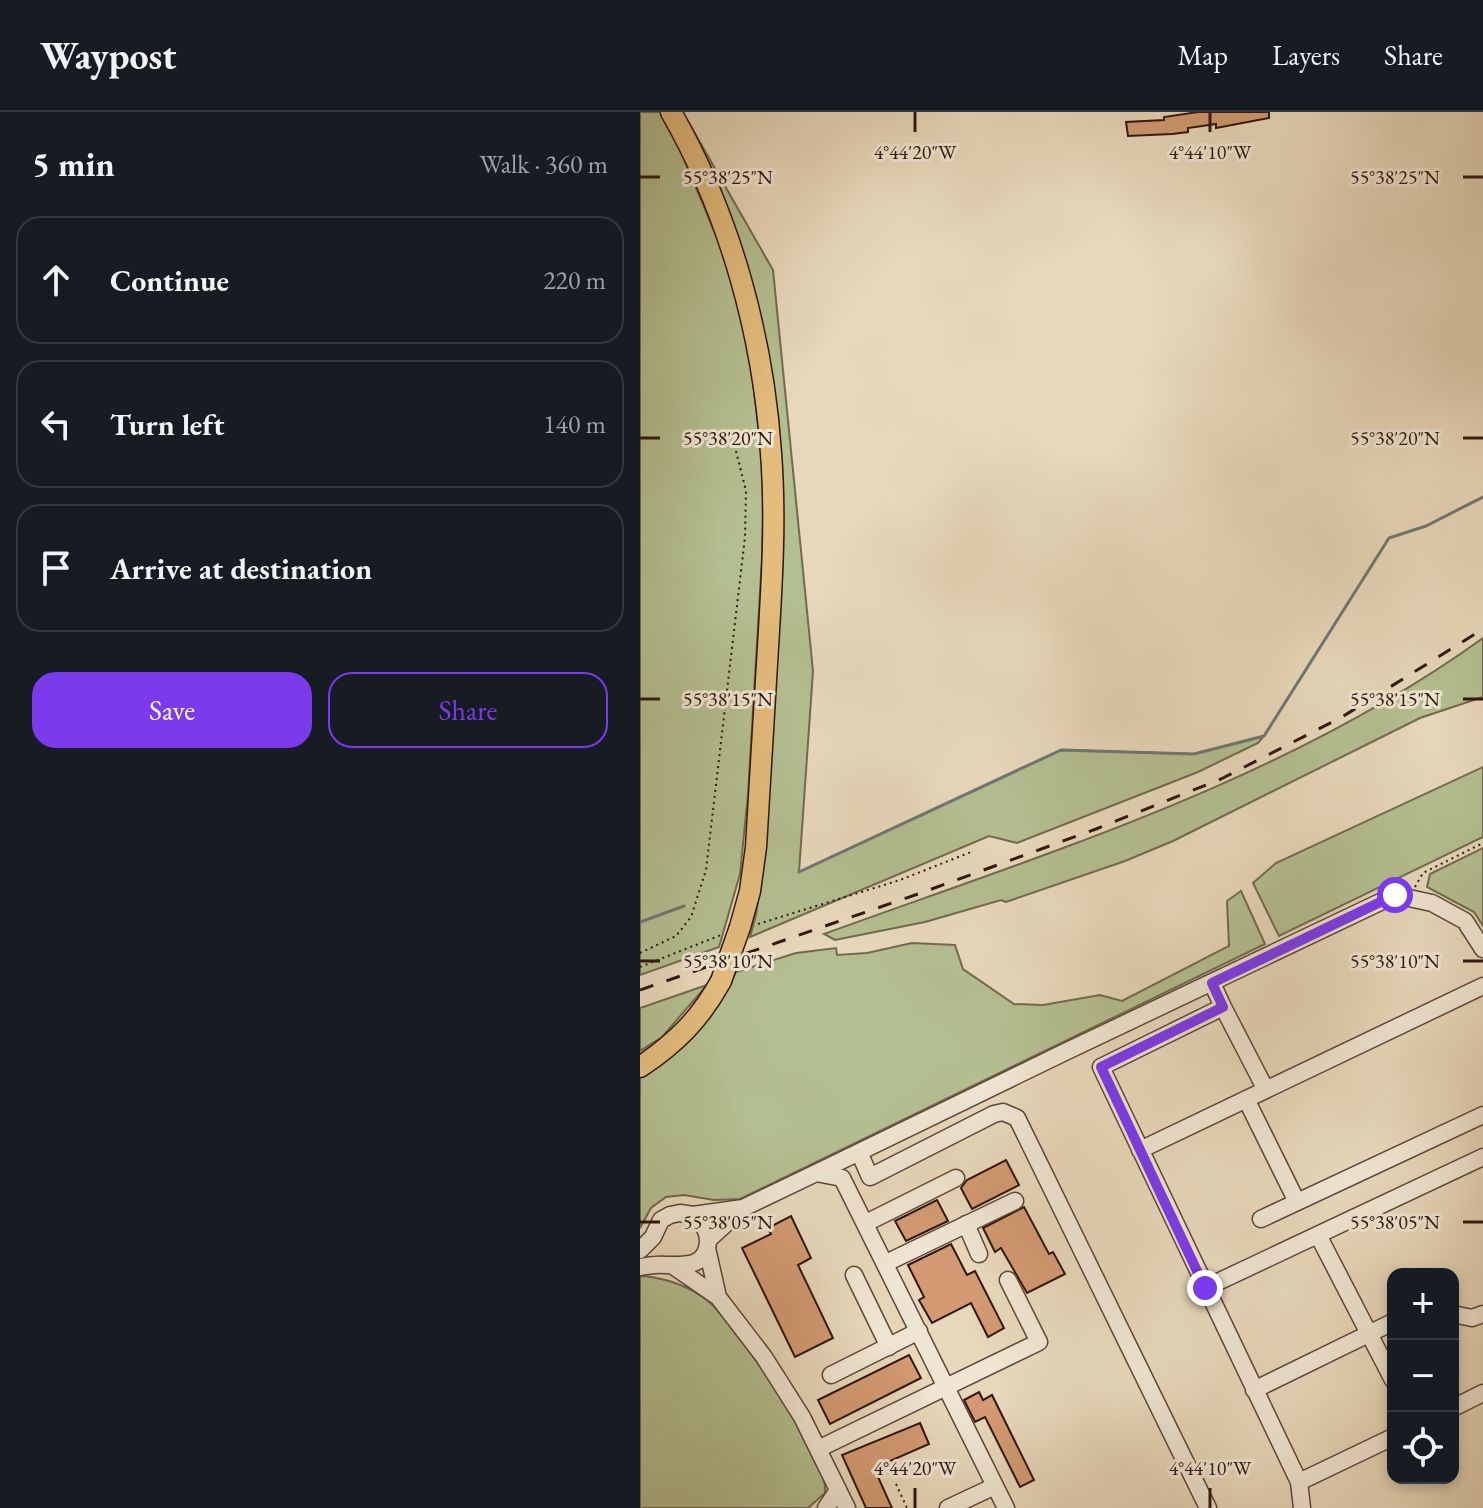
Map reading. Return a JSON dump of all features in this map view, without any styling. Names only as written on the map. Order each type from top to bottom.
[{"type":"main road","points":[[640,1067],[676,1042],[706,1009],[745,927],[756,847],[774,518],[771,451],[758,356],[738,266],[714,203],[671,112]]},
{"type":"street","points":[[640,1250],[653,1237],[661,1220],[670,1215],[743,1208],[1395,895],[1432,903],[1465,921],[1483,949]]},
{"type":"street","points":[[1212,983],[1266,1090]]},
{"type":"street","points":[[1140,1150],[1483,986]]},
{"type":"street","points":[[1223,1007],[1101,1067],[1299,1482],[1302,1508]]},
{"type":"street","points":[[1246,1099],[1297,1202]]},
{"type":"street","points":[[859,1152],[870,1177],[994,1114],[1009,1113],[1017,1118],[1208,1508]]},
{"type":"street","points":[[1261,1219],[1483,1115]]},
{"type":"street","points":[[1205,1288],[1483,1157]]},
{"type":"street","points":[[816,1173],[842,1178],[1006,1508]]},
{"type":"street","points":[[866,1223],[956,1178]]},
{"type":"street","points":[[886,1263],[1015,1201]]},
{"type":"street","points":[[640,1267],[686,1267],[695,1264],[708,1244],[743,1208]]},
{"type":"street","points":[[693,1215],[707,1231],[718,1297]]},
{"type":"street","points":[[966,1224],[979,1254]]},
{"type":"street","points":[[1318,1235],[1387,1368]]},
{"type":"street","points":[[653,1237],[661,1259],[718,1297],[789,1395],[847,1508]]},
{"type":"street","points":[[854,1275],[889,1347]]},
{"type":"street","points":[[818,1449],[1039,1342],[1008,1280]]},
{"type":"street","points":[[1459,1315],[1472,1318],[1483,1314]]},
{"type":"street","points":[[1254,1390],[1387,1325]]},
{"type":"street","points":[[831,1375],[919,1331]]},
{"type":"street","points":[[1459,1405],[1483,1393]]},
{"type":"street","points":[[1299,1482],[1387,1440]]},
{"type":"street","points":[[948,1508],[995,1486]]},
{"type":"street","points":[[826,1508],[838,1490]]},
{"type":"path","points":[[640,953],[676,936],[691,917],[706,870],[745,537],[746,491],[735,447],[737,442],[767,422]]},
{"type":"path","points":[[1408,898],[1423,873],[1483,843]]},
{"type":"path","points":[[745,927],[900,880],[971,852]]},
{"type":"path","points":[[640,967],[720,936]]},
{"type":"path","points":[[896,1484],[907,1508]]},
{"type":"green space","points":[[640,112],[662,112],[730,269],[750,359],[764,473],[748,794],[740,874],[719,947],[640,975]]},
{"type":"green space","points":[[689,123],[773,270],[813,671],[799,872],[1061,750],[1194,754],[1264,736],[1258,743],[1198,772],[1017,843],[989,836],[750,937],[766,843],[781,510],[714,182]]},
{"type":"green space","points":[[1483,638],[1483,697],[1420,718],[1173,841],[1006,902],[1001,900],[925,922],[835,940],[824,934],[1080,842],[1248,772],[1329,733],[1407,688]]},
{"type":"green space","points":[[1483,767],[1483,837],[1279,936],[1253,883],[1276,863]]},
{"type":"green space","points":[[1483,848],[1483,926],[1474,912],[1427,887],[1430,874]]},
{"type":"green space","points":[[1241,891],[1265,944],[740,1199],[714,1200],[684,1195],[666,1197],[651,1208],[640,1228],[640,1075],[696,1032],[727,990],[736,972],[796,953],[836,948],[837,955],[867,953],[912,943],[955,945],[963,969],[1014,1004],[1043,1005],[1100,995],[1122,1001],[1229,946],[1227,901]]},
{"type":"green space","points":[[707,985],[662,1037],[640,1051],[640,1008]]},
{"type":"green space","points":[[640,1277],[676,1284],[707,1300],[757,1362],[797,1424],[823,1477],[825,1493],[808,1508],[640,1508]]},
{"type":"building","points":[[1198,112],[1269,112],[1269,118],[1216,128],[1216,124],[1188,128],[1188,132],[1128,136],[1126,122],[1164,120],[1164,117]]},
{"type":"building","points":[[1006,1160],[1019,1185],[972,1209],[961,1188],[967,1180]]},
{"type":"building","points":[[937,1200],[948,1221],[906,1241],[895,1221]]},
{"type":"building","points":[[1024,1207],[1049,1254],[1053,1252],[1065,1274],[1027,1293],[1001,1248],[995,1252],[983,1228]]},
{"type":"building","points":[[791,1216],[811,1258],[798,1265],[833,1338],[795,1357],[742,1248],[771,1234],[768,1228]]},
{"type":"building","points":[[951,1244],[967,1275],[975,1271],[1004,1328],[988,1337],[971,1303],[932,1323],[919,1300],[924,1297],[908,1265]]},
{"type":"building","points":[[909,1355],[921,1378],[830,1424],[818,1400]]},
{"type":"building","points":[[979,1392],[983,1400],[992,1395],[1034,1480],[1020,1487],[985,1417],[975,1422],[964,1400]]},
{"type":"building","points":[[920,1423],[929,1444],[874,1468],[892,1508],[866,1508],[842,1455]]},
{"type":"waterway","points":[[799,872],[1061,750],[1194,754],[1264,736],[1389,538],[1426,526],[1483,497]]},
{"type":"waterway","points":[[640,922],[684,906]]},
{"type":"railway","points":[[640,990],[918,894],[1221,779],[1342,717],[1483,629]]},
{"type":"route","points":[[1205,1288],[1101,1067],[1223,1007],[1212,983],[1395,895]]}]
